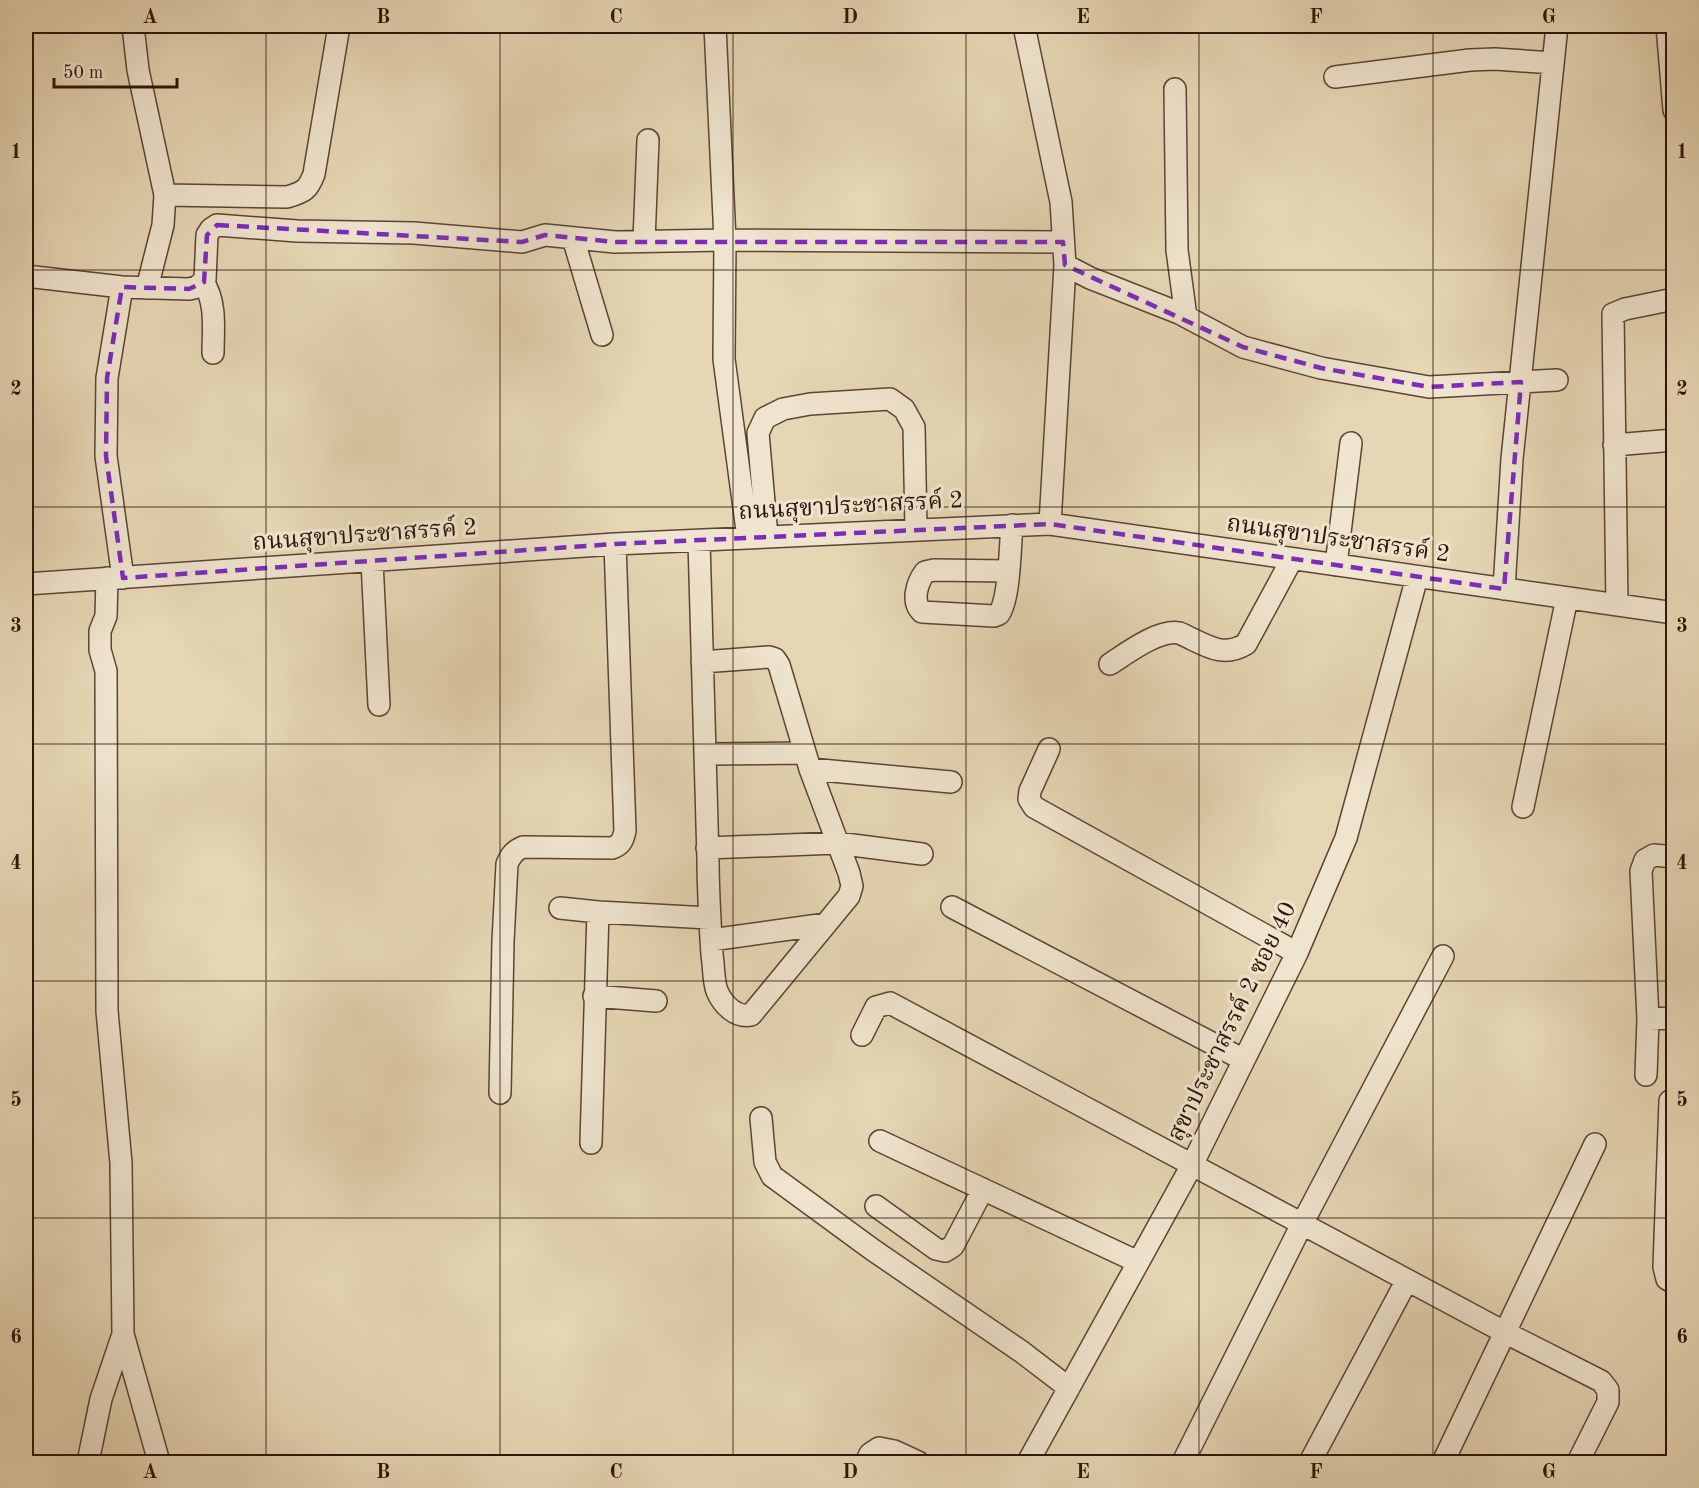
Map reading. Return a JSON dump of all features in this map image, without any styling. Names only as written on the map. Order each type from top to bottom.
[{"type":"street","points":[[133,26],[138,70],[165,195],[163,225],[147,288]]},
{"type":"street","points":[[165,195],[287,197],[309,187],[315,174],[339,26]]},
{"type":"street","points":[[715,26],[725,240],[724,359],[758,538]]},
{"type":"street","points":[[1024,26],[1061,202],[1065,264],[1050,524]]},
{"type":"street","points":[[1504,589],[1512,459],[1557,26]]},
{"type":"street","points":[[1666,26],[1674,110]]},
{"type":"street","points":[[1335,76],[1495,58],[1553,63]]},
{"type":"street","points":[[1175,89],[1177,250],[1186,317]]},
{"type":"street","points":[[644,242],[648,140]]},
{"type":"street","points":[[213,353],[212,303],[208,289],[203,282],[207,235],[217,225],[297,231],[414,233],[522,242],[545,235],[615,242],[725,240],[1063,242]]},
{"type":"street","points":[[573,238],[602,335]]},
{"type":"street","points":[[1065,264],[1090,278],[1186,317],[1244,346],[1321,368],[1429,387],[1557,380]]},
{"type":"street","points":[[26,276],[147,288],[189,289],[203,282]]},
{"type":"street","points":[[123,287],[107,378],[106,456],[115,578],[106,616],[112,648],[106,671],[107,1011],[121,1163],[123,1334],[159,1462]]},
{"type":"street","points":[[1617,605],[1613,314],[1625,309],[1674,299]]},
{"type":"street","points":[[758,538],[758,433],[765,418],[783,408],[890,399],[904,409],[914,427],[916,529]]},
{"type":"street","points":[[1614,445],[1674,440]]},
{"type":"street","points":[[1336,565],[1351,444]]},
{"type":"street","name":"ถนนสุขาประชาสรรค์ 2","points":[[26,584],[615,544],[1050,524],[1674,613]]},
{"type":"street","points":[[1007,571],[1012,525]]},
{"type":"street","points":[[699,541],[702,662],[705,754],[709,918],[711,940],[717,992],[733,1012],[743,1016],[751,1015],[849,896],[852,886],[808,761],[779,665],[775,659],[769,657],[702,662]]},
{"type":"street","points":[[500,1093],[507,864],[516,850],[523,847],[618,847],[625,831],[615,544]]},
{"type":"street","points":[[1110,664],[1140,645],[1161,636],[1179,633],[1202,644],[1224,651],[1235,651],[1246,644],[1292,559]]},
{"type":"street","points":[[372,561],[378,705]]},
{"type":"street","name":"สุขาประชาสรรค์ 2 ซอย 40","points":[[1028,1462],[1192,1165],[1297,953],[1346,838],[1418,577]]},
{"type":"street","points":[[1522,807],[1567,598]]},
{"type":"street","points":[[1049,749],[1030,791],[1029,799],[1034,807],[1297,953]]},
{"type":"street","points":[[705,754],[808,761],[951,782]]},
{"type":"street","points":[[707,848],[837,843],[922,854]]},
{"type":"street","points":[[1646,1075],[1648,1019],[1641,872],[1645,860],[1654,855],[1674,856]]},
{"type":"street","points":[[952,907],[1244,1060]]},
{"type":"street","points":[[560,908],[709,918]]},
{"type":"street","points":[[591,1143],[598,912]]},
{"type":"street","points":[[711,940],[826,924]]},
{"type":"street","points":[[1183,1462],[1302,1224],[1443,956]]},
{"type":"street","points":[[594,996],[656,1001]]},
{"type":"street","points":[[862,1035],[876,1007],[890,1003],[1506,1333],[1600,1381],[1608,1390],[1608,1402],[1578,1462]]},
{"type":"street","points":[[1648,1019],[1674,1018]]},
{"type":"street","points":[[1670,1101],[1664,1267],[1667,1279],[1674,1283]]},
{"type":"street","points":[[761,1118],[765,1162],[772,1176],[873,1250],[1022,1352],[1069,1388]]},
{"type":"street","points":[[880,1140],[1138,1262]]},
{"type":"street","points":[[1443,1462],[1595,1144]]},
{"type":"street","points":[[876,1206],[936,1249],[945,1251],[953,1246],[983,1189]]},
{"type":"street","points":[[1310,1462],[1407,1280]]},
{"type":"street","points":[[88,1462],[101,1399],[123,1334]]},
{"type":"street","points":[[866,1462],[870,1454],[879,1448],[894,1451],[918,1462]]},
{"type":"highlighted area","points":[[217,225],[522,242],[545,235],[615,242],[1063,242],[1065,265],[1243,347],[1321,368],[1429,387],[1521,382],[1504,589],[1050,524],[615,544],[123,578],[106,456],[107,378],[122,287],[189,289],[204,282],[207,235]]}]
